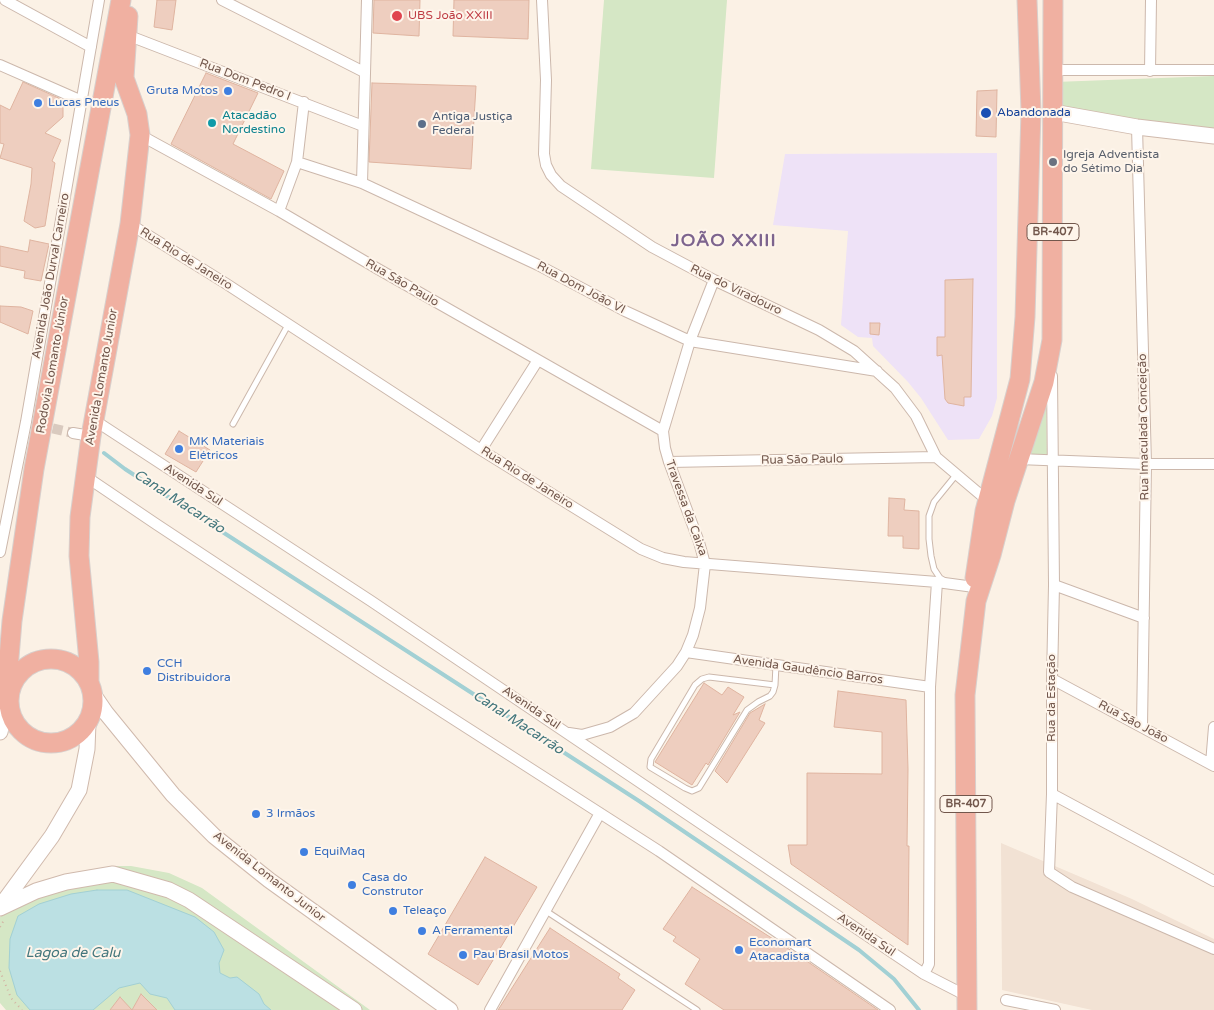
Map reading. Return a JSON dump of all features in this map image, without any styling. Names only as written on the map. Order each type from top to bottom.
[{"type":"highway","name":"BR-407","points":[[975,594],[985,578],[1018,459],[1044,382],[1052,340],[1053,0]]},
{"type":"highway","name":"Rodovia Lomanto Júnior","points":[[123,1],[127,35],[124,78]]},
{"type":"highway","name":"Rodovia Lomanto Júnior","points":[[8,700],[6,682],[12,621],[34,469],[123,1]]},
{"type":"highway","name":"BR-407","points":[[967,1004],[965,695],[979,549],[988,500],[1020,379],[1025,317],[1031,111],[1026,3]]},
{"type":"highway","name":"Avenida Lomanto Junior","points":[[91,688],[79,556],[80,517],[85,476],[86,429],[130,224],[140,136],[136,114],[124,78]]},
{"type":"highway","points":[[53,659],[67,662],[80,669],[91,688],[93,709],[88,723],[79,734],[66,741],[52,744],[37,742],[25,735],[16,726],[10,714],[8,700],[10,687],[17,675],[27,666],[39,660],[53,659]]},
{"type":"main road","points":[[1053,112],[1137,127],[1214,136]]},
{"type":"main road","name":"Avenida Lomanto Junior","points":[[91,688],[106,714],[173,795],[214,836],[269,880],[450,1010]]},
{"type":"main road","name":"Rodovia Lomanto Júnior","points":[[0,732],[8,700]]},
{"type":"main road","points":[[2,911],[52,836],[79,790],[87,749],[88,723]]},
{"type":"main road","points":[[2,911],[36,891],[66,882],[113,874],[169,890],[189,900],[354,1010]]},
{"type":"street","points":[[5,0],[91,48]]},
{"type":"street","name":"Avenida João Durval Carneiro","points":[[0,552],[26,422],[99,0]]},
{"type":"street","points":[[222,0],[364,72]]},
{"type":"street","points":[[362,183],[367,0]]},
{"type":"street","name":"Rua do Viradouro","points":[[542,0],[546,80],[544,154],[546,165],[560,186],[652,247],[714,280],[819,330],[854,352],[878,371],[895,388],[916,416],[936,457],[988,500]]},
{"type":"street","points":[[1150,71],[1151,0]]},
{"type":"street","name":"Rua Dom Pedro I","points":[[127,35],[363,126]]},
{"type":"street","points":[[0,64],[82,101]]},
{"type":"street","points":[[1052,70],[1214,70]]},
{"type":"street","points":[[279,211],[298,162],[304,102]]},
{"type":"street","name":"Rua Imaculada Conceição","points":[[1137,127],[1146,464],[1142,726]]},
{"type":"street","name":"Rua São Paulo","points":[[140,136],[279,211],[663,430]]},
{"type":"street","name":"Rua Dom João VI","points":[[298,162],[362,183],[538,265],[634,315],[690,341],[878,371]]},
{"type":"street","name":"Rua Rio de Janeiro","points":[[130,224],[225,283],[482,450],[641,549],[663,558],[705,564],[937,582],[949,584],[975,594]]},
{"type":"street","name":"Travessa da Caixa","points":[[568,733],[582,735],[610,728],[634,712],[663,683],[686,652],[693,635],[700,608],[705,564],[699,542],[669,462],[663,430],[690,341],[714,280]]},
{"type":"street","name":"Rua da Estação","points":[[1052,340],[1054,585],[1052,794],[1049,872],[1072,887],[1214,949]]},
{"type":"street","points":[[482,450],[538,360]]},
{"type":"street","points":[[26,422],[38,424]]},
{"type":"street","name":"Avenida Sul","points":[[86,429],[372,601],[967,1004]]},
{"type":"street","name":"Rua São Paulo","points":[[669,462],[936,457]]},
{"type":"street","points":[[1018,459],[1146,464],[1214,464]]},
{"type":"street","points":[[85,476],[380,672],[659,852],[890,1010]]},
{"type":"street","points":[[924,974],[929,964],[930,687],[937,582]]},
{"type":"street","points":[[1054,585],[1144,618]]},
{"type":"street","name":"Avenida Gaudêncio Barros","points":[[686,652],[930,687]]},
{"type":"street","name":"Rua São João","points":[[1052,679],[1213,765]]},
{"type":"street","points":[[1213,765],[1214,726]]},
{"type":"street","points":[[1052,794],[1214,881]]},
{"type":"street","points":[[490,1010],[600,813]]},
{"type":"street","points":[[1006,1000],[1055,1010]]},
{"type":"lane","points":[[233,424],[288,325]]},
{"type":"lane","points":[[949,584],[940,578],[934,568],[929,539],[930,516],[934,502],[956,475]]},
{"type":"lane","points":[[774,685],[709,676],[702,679],[696,685],[651,759],[650,767],[692,791],[699,788],[747,710],[770,696],[773,692],[774,685],[776,665]]},
{"type":"lane","points":[[545,910],[697,1010]]},
{"type":"path","points":[[0,927],[2,911]]},
{"type":"path","points":[[0,971],[11,998],[22,1010]]},
{"type":"shaded area","points":[[997,153],[997,398],[992,416],[979,439],[948,440],[921,398],[873,346],[872,338],[858,337],[841,325],[848,231],[773,225],[785,154]]},
{"type":"shaded area","points":[[1001,843],[1132,899],[1214,939],[1214,1010],[1092,1010],[1002,990]]},
{"type":"green space","points":[[604,0],[727,0],[714,178],[591,169]]},
{"type":"green space","points":[[1214,76],[1214,129],[1056,108],[1055,82]]},
{"type":"green space","points":[[1046,390],[1047,456],[1030,455],[1025,451]]},
{"type":"green space","points":[[112,866],[131,866],[169,873],[202,888],[370,1010],[6,1010],[0,1003],[0,917],[14,904],[66,877]]},
{"type":"water","name":"Lagoa de Calu","points":[[97,890],[127,890],[195,917],[214,932],[224,950],[219,963],[220,973],[230,978],[237,977],[259,994],[264,1004],[271,1010],[175,1010],[167,998],[150,994],[140,983],[119,988],[93,1010],[30,1010],[17,995],[9,968],[10,939],[18,916],[39,904],[71,894]]},
{"type":"building","points":[[157,0],[176,0],[172,30],[154,27]]},
{"type":"building","name":"UBS João XXIII","points":[[374,0],[420,0],[419,36],[373,33]]},
{"type":"building","points":[[454,0],[529,0],[528,39],[453,36]]},
{"type":"building","points":[[206,73],[258,93],[233,144],[284,171],[271,199],[171,144]]},
{"type":"building","points":[[23,82],[63,100],[63,117],[45,133],[61,140],[52,161],[55,163],[45,226],[35,228],[24,221],[32,168],[0,158],[4,144],[0,143],[0,105],[10,110]]},
{"type":"building","name":"Antiga Justiça Federal","points":[[372,83],[476,86],[471,169],[369,162]]},
{"type":"building","name":"Abandonada","points":[[997,90],[996,137],[976,136],[977,91]]},
{"type":"building","points":[[30,240],[49,244],[41,281],[24,278],[25,271],[0,266],[0,246],[28,252]]},
{"type":"building","points":[[973,279],[971,397],[964,397],[964,406],[948,403],[945,399],[942,355],[937,356],[937,337],[945,337],[945,280]]},
{"type":"building","points":[[0,306],[21,307],[33,311],[28,334],[0,322]]},
{"type":"building","points":[[870,323],[880,323],[879,335],[870,334]]},
{"type":"building","points":[[179,431],[210,450],[196,472],[165,454]]},
{"type":"building","points":[[889,498],[905,499],[904,510],[919,511],[919,549],[903,548],[903,536],[888,536]]},
{"type":"building","points":[[704,683],[722,695],[728,687],[744,697],[733,715],[740,712],[708,765],[706,763],[692,785],[655,762]]},
{"type":"building","points":[[838,691],[906,700],[908,769],[907,846],[909,846],[908,945],[791,864],[788,845],[807,845],[807,773],[882,774],[882,732],[834,727]]},
{"type":"building","points":[[765,704],[759,720],[765,723],[727,783],[715,771],[750,713]]},
{"type":"building","points":[[485,857],[537,887],[478,985],[428,954]]},
{"type":"building","name":"Economart Atacadista","points":[[692,887],[795,953],[878,1010],[724,1010],[685,984],[700,959],[673,941],[676,937],[663,929]]},
{"type":"building","points":[[550,928],[620,974],[618,978],[635,990],[622,1010],[498,1010]]},
{"type":"building","points":[[141,994],[157,1010],[132,1010]]},
{"type":"building","points":[[120,997],[132,1010],[110,1010]]},
{"type":"waterway","name":"Canal Macarrão","points":[[104,453],[125,469],[639,801],[859,950],[894,979],[919,1010]]},
{"type":"tunnel","points":[[38,425],[73,433]]},
{"type":"place","name":"UBS João XXIII","points":[[397,16]]},
{"type":"place","name":"Gruta Motos","points":[[228,91]]},
{"type":"place","name":"Lucas Pneus","points":[[38,103]]},
{"type":"place","name":"Abandonada","points":[[986,113]]},
{"type":"place","name":"Atacadão Nordestino","points":[[212,123]]},
{"type":"place","name":"Antiga Justiça Federal","points":[[422,124]]},
{"type":"place","name":"Igreja Adventista do Sétimo Dia","points":[[1053,162]]},
{"type":"place","name":"MK Materiais Elétricos","points":[[179,449]]},
{"type":"place","name":"CCH Distribuidora","points":[[147,671]]},
{"type":"place","name":"3 Irmãos","points":[[256,814]]},
{"type":"place","name":"EquiMaq","points":[[304,852]]},
{"type":"place","name":"Casa do Construtor","points":[[352,885]]},
{"type":"place","name":"Teleaço","points":[[393,911]]},
{"type":"place","name":"A Ferramental","points":[[422,931]]},
{"type":"place","name":"Economart Atacadista","points":[[739,950]]},
{"type":"place","name":"Pau Brasil Motos","points":[[463,955]]},
{"type":"district","name":"JOÃO XXIII","points":[[724,241]]}]
